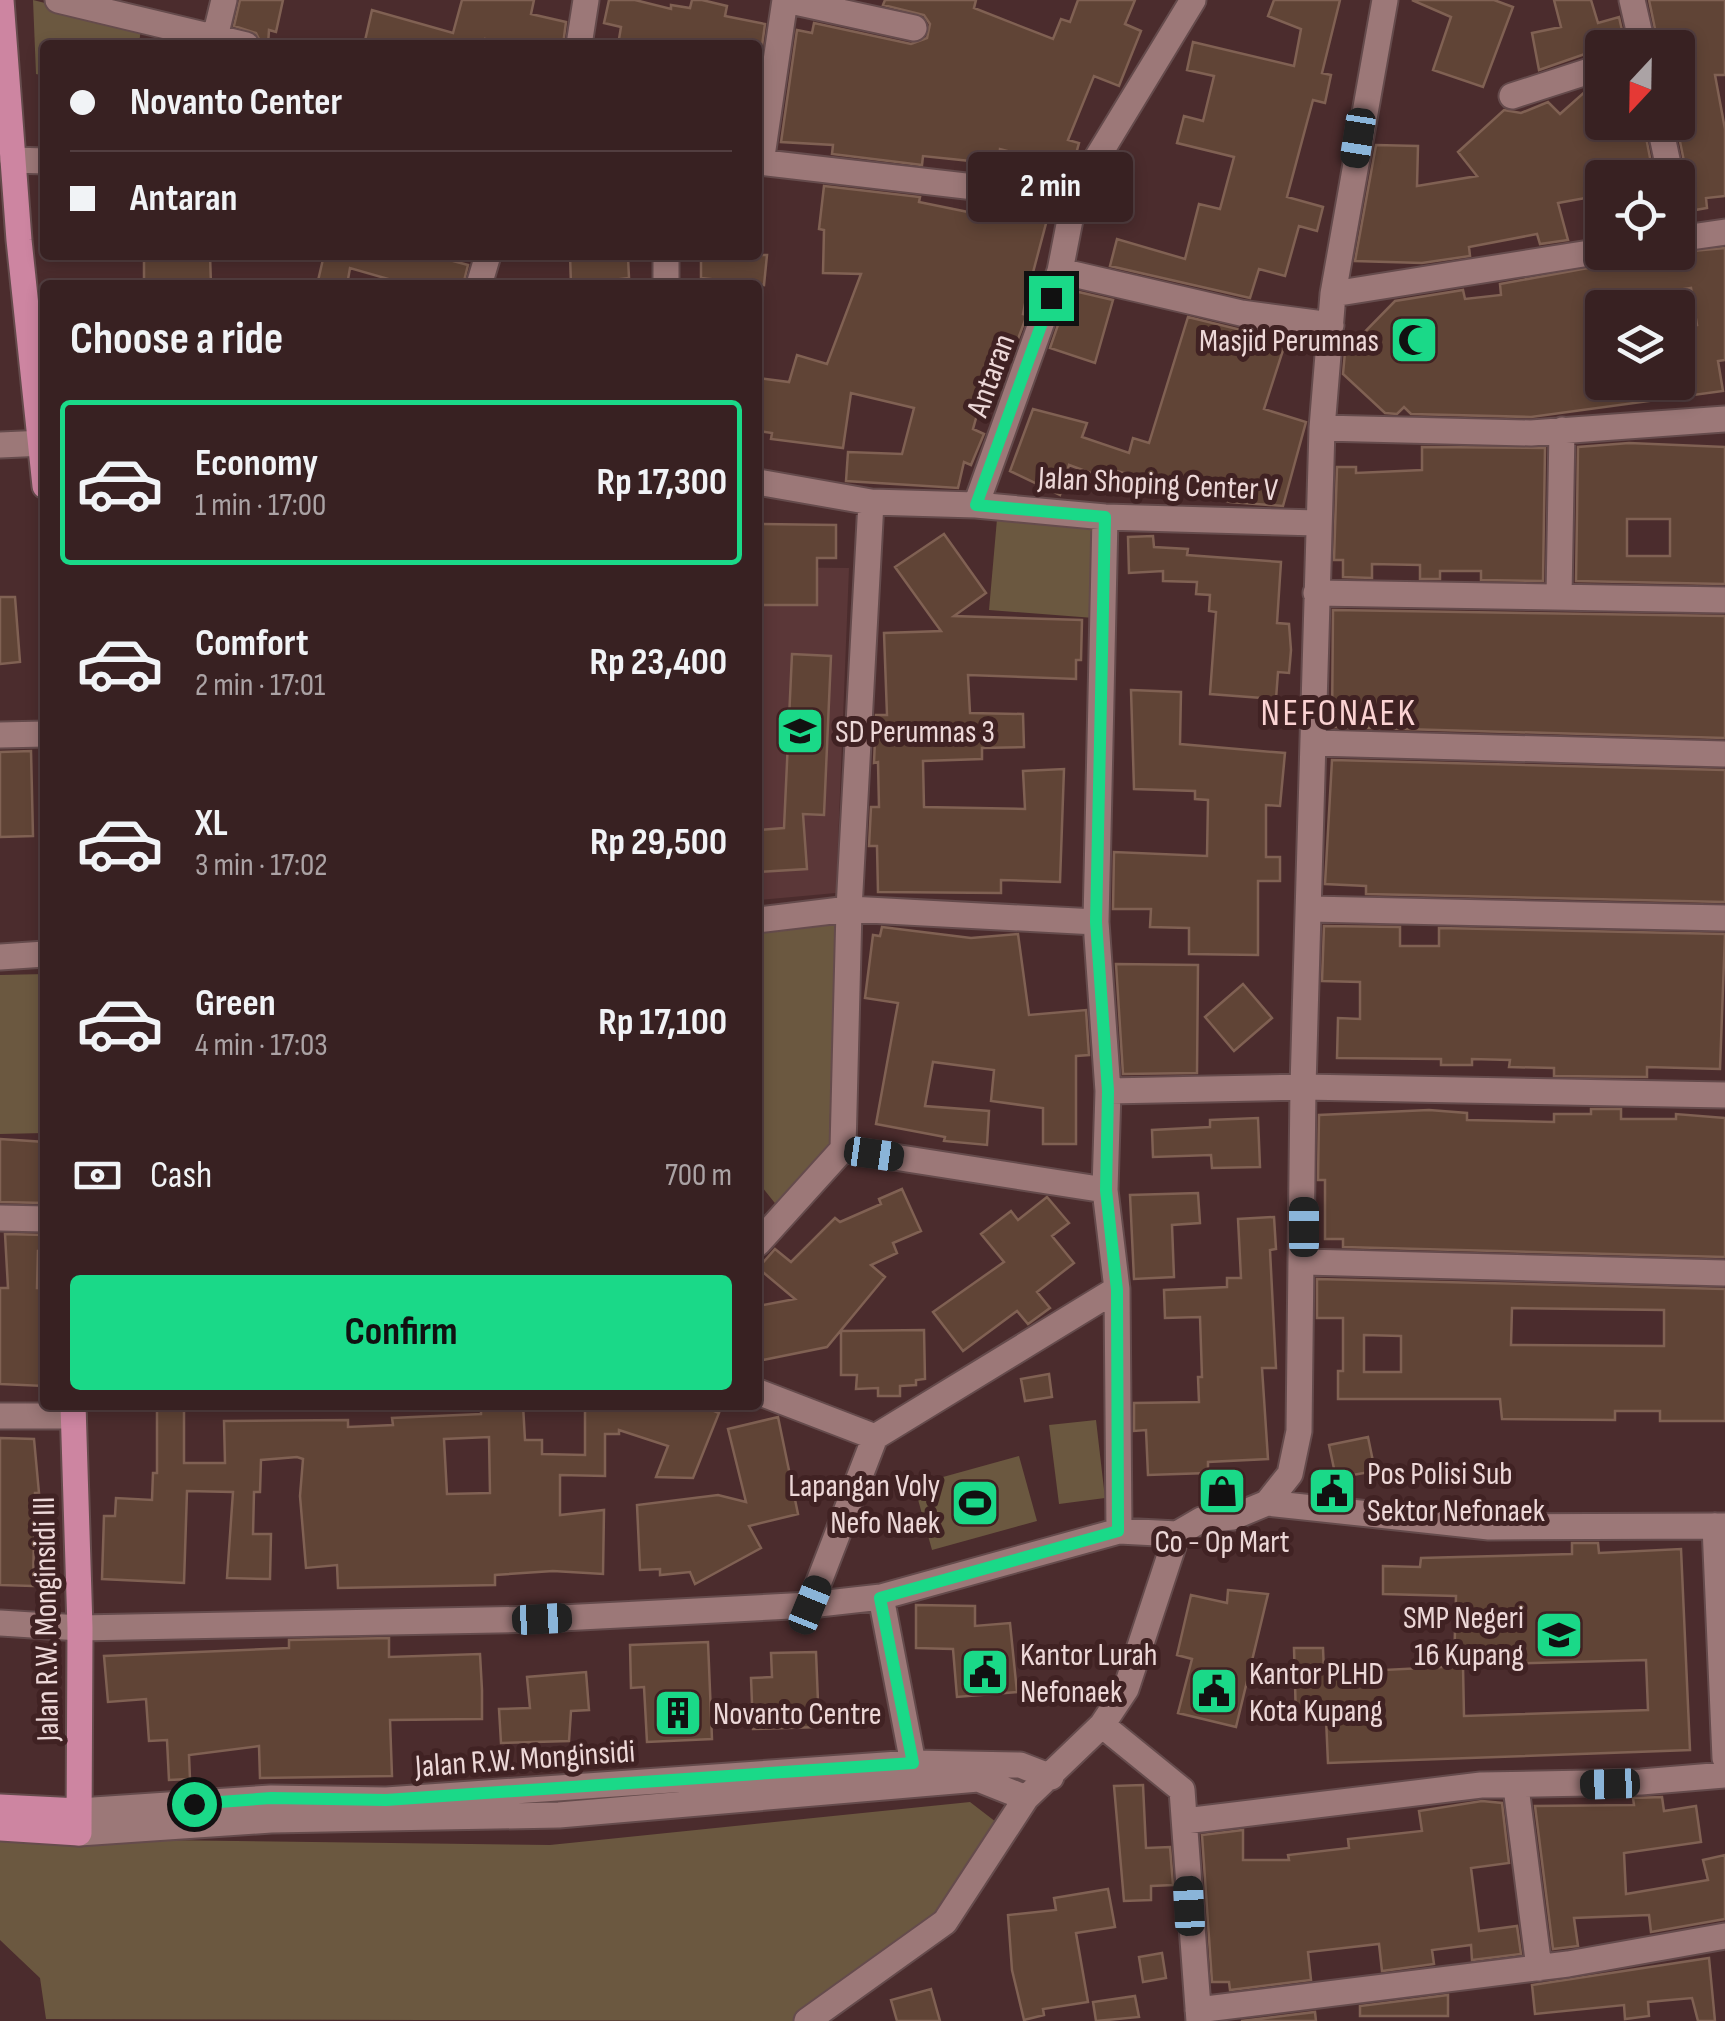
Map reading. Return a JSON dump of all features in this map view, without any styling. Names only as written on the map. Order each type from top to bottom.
[{"type":"main road","points":[[2,0],[2,56],[13,160],[10,241],[40,420]]},
{"type":"main road","name":"Jalan R.W. Monginsidi III","points":[[73,1410],[80,1628],[79,1822]]},
{"type":"main road","name":"Jalan R.W. Monginsidi","points":[[0,1807],[79,1822]]},
{"type":"main road","name":"Jalan R.W. Monginsidi","points":[[0,1828],[79,1822]]},
{"type":"street","points":[[58,0],[224,40]]},
{"type":"street","points":[[215,38],[224,0]]},
{"type":"street","points":[[580,40],[586,0]]},
{"type":"street","points":[[762,144],[785,0],[914,28]]},
{"type":"street","name":"Antaran","points":[[976,505],[1060,271],[1075,194],[1193,0]]},
{"type":"street","points":[[1267,1503],[1290,1474],[1299,1432],[1304,1262],[1303,1088],[1322,428],[1333,294],[1385,0]]},
{"type":"street","points":[[1632,0],[1640,30]]},
{"type":"street","points":[[1512,96],[1585,72]]},
{"type":"street","points":[[13,160],[40,161]]},
{"type":"street","points":[[762,163],[1009,191],[1075,194]]},
{"type":"street","points":[[1695,236],[1725,232]]},
{"type":"street","points":[[1333,294],[1585,254]]},
{"type":"street","points":[[1060,271],[1240,313],[1331,325]]},
{"type":"street","points":[[1322,428],[1429,433],[1562,430],[1725,418]]},
{"type":"street","points":[[1559,596],[1562,430]]},
{"type":"street","points":[[0,446],[40,444]]},
{"type":"street","name":"Jalan Shoping Center V","points":[[762,483],[871,502],[976,505],[1105,517],[1318,523]]},
{"type":"street","points":[[762,1239],[843,1149],[849,910],[871,502]]},
{"type":"street","points":[[1105,517],[1096,922],[1108,1091],[1106,1190],[1117,1290],[1118,1531]]},
{"type":"street","points":[[1316,593],[1725,600]]},
{"type":"street","points":[[0,735],[40,734]]},
{"type":"street","points":[[1315,744],[1725,754]]},
{"type":"street","points":[[1310,909],[1725,918]]},
{"type":"street","points":[[762,920],[849,910],[1096,922]]},
{"type":"street","points":[[0,957],[40,954]]},
{"type":"street","points":[[1108,1091],[1303,1088],[1725,1094]]},
{"type":"street","points":[[843,1149],[1106,1190]]},
{"type":"street","points":[[0,1218],[40,1219]]},
{"type":"street","points":[[1304,1262],[1725,1273]]},
{"type":"street","points":[[810,1605],[875,1438],[1117,1290]]},
{"type":"street","points":[[762,1394],[875,1438]]},
{"type":"street","points":[[0,1416],[73,1410]]},
{"type":"street","points":[[0,1624],[80,1628],[542,1619],[810,1605],[880,1598],[1118,1531],[1178,1534],[1201,1520],[1233,1516],[1267,1503],[1490,1526],[1720,1526],[1725,1758]]},
{"type":"street","points":[[807,2021],[938,1930],[1026,1798],[1102,1725],[1126,1689],[1178,1534]]},
{"type":"street","points":[[880,1598],[915,1772]]},
{"type":"street","points":[[1102,1725],[1176,1780],[1182,1790],[1198,2016],[1539,1968],[1725,1936]]},
{"type":"street","name":"Jalan R.W. Monginsidi","points":[[79,1822],[271,1798],[387,1810],[559,1815],[915,1772],[1020,1765],[1051,1777]]},
{"type":"street","name":"Jalan R.W. Monginsidi","points":[[915,1772],[978,1779],[1026,1798]]},
{"type":"street","points":[[1185,1821],[1340,1805],[1440,1789],[1725,1775]]},
{"type":"street","points":[[1516,1787],[1539,1968]]},
{"type":"shaded area","points":[[33,0],[141,27],[140,40],[40,40],[40,75],[36,74]]},
{"type":"shaded area","points":[[997,519],[1099,526],[1094,618],[989,610]]},
{"type":"shaded area","name":"SD Perumnas 3","points":[[762,567],[849,568],[836,893],[762,900]]},
{"type":"shaded area","points":[[836,921],[829,1144],[778,1207],[762,1187],[762,929]]},
{"type":"shaded area","points":[[40,974],[40,1133],[0,1134],[0,975]]},
{"type":"shaded area","points":[[1096,1420],[1105,1498],[1059,1504],[1049,1425]]},
{"type":"shaded area","name":"Lapangan Voly Nefo Naek","points":[[1019,1456],[1037,1521],[932,1550],[914,1485]]},
{"type":"shaded area","points":[[970,1802],[996,1822],[936,1927],[796,2021],[46,2019],[40,1978],[0,1940],[0,1838],[550,1845]]},
{"type":"building","points":[[240,0],[283,0],[276,32],[269,30],[268,40],[260,40],[256,33],[234,26]]},
{"type":"building","points":[[462,0],[534,0],[531,14],[566,22],[564,40],[365,40],[372,10],[453,33]]},
{"type":"building","points":[[609,0],[635,0],[671,9],[671,5],[690,8],[692,0],[702,0],[727,6],[725,16],[765,24],[762,46],[762,40],[619,40],[621,27],[604,23]]},
{"type":"building","points":[[885,0],[976,0],[974,8],[1053,39],[1061,19],[1070,22],[1078,0],[1135,0],[1125,24],[1141,31],[1119,86],[1094,76],[1068,140],[1079,143],[1072,168],[1000,149],[999,160],[990,158],[990,163],[923,156],[922,165],[832,154],[833,145],[781,142],[797,30],[812,33],[814,23],[911,44],[927,38],[930,24],[924,15],[883,5]]},
{"type":"building","points":[[1274,0],[1340,0],[1322,73],[1331,75],[1325,103],[1313,100],[1287,197],[1323,207],[1317,231],[1299,226],[1285,276],[1259,269],[1250,298],[1110,266],[1117,239],[1185,259],[1199,204],[1220,209],[1234,157],[1177,143],[1184,116],[1203,121],[1214,76],[1187,70],[1193,42],[1294,66],[1301,29],[1268,16]]},
{"type":"building","points":[[1412,0],[1494,0],[1513,7],[1483,87],[1433,70],[1451,17]]},
{"type":"building","points":[[1554,0],[1591,0],[1598,23],[1619,17],[1622,30],[1585,30],[1585,54],[1539,70],[1532,33],[1561,27]]},
{"type":"building","points":[[1649,0],[1725,0],[1725,75],[1715,75],[1725,129],[1725,196],[1706,198],[1707,208],[1695,210],[1695,160],[1684,160],[1680,140],[1695,140],[1695,30],[1655,30]]},
{"type":"building","points":[[1585,92],[1585,140],[1647,140],[1650,160],[1585,160],[1585,198],[1558,203],[1568,240],[1540,244],[1537,234],[1469,247],[1470,256],[1422,263],[1355,261],[1376,145],[1418,146],[1417,186],[1477,176],[1458,152],[1504,110],[1521,113],[1548,102],[1560,114]]},
{"type":"building","points":[[824,186],[920,197],[919,202],[973,213],[976,204],[1049,212],[1026,299],[1023,314],[1027,315],[1018,339],[1000,333],[973,429],[984,434],[971,465],[964,462],[958,488],[846,481],[848,452],[902,454],[914,408],[851,393],[843,448],[771,439],[772,433],[762,432],[762,379],[789,382],[797,355],[827,364],[861,274],[823,273],[824,230],[819,229]]},
{"type":"building","points":[[1725,248],[1725,360],[1718,361],[1723,391],[1695,395],[1697,325],[1695,290],[1691,288],[1585,290],[1585,400],[1657,400],[1531,417],[1411,414],[1404,407],[1397,414],[1385,413],[1343,374],[1345,352],[1395,301],[1463,290],[1465,299],[1501,295],[1500,284],[1585,268],[1695,270],[1695,251]]},
{"type":"building","points":[[762,255],[767,255],[764,285],[762,280],[701,278],[701,260],[762,260]]},
{"type":"building","points":[[144,260],[210,260],[211,280],[144,280]]},
{"type":"building","points":[[323,260],[450,260],[468,265],[464,280],[392,280],[350,268],[348,280],[318,280]]},
{"type":"building","points":[[570,260],[628,260],[629,278],[571,280]]},
{"type":"building","points":[[1070,290],[1113,300],[1095,363],[1050,348]]},
{"type":"building","points":[[1188,317],[1286,341],[1264,409],[1306,422],[1283,506],[1230,502],[1102,467],[1099,476],[1069,465],[1060,495],[1010,471],[1033,409],[1087,423],[1082,437],[1129,453],[1133,438],[1149,443]]},
{"type":"building","points":[[1629,443],[1725,447],[1725,584],[1576,581],[1578,447]],"holes":[[[1627,519],[1670,519],[1670,556],[1627,556]]]},
{"type":"building","points":[[1422,447],[1545,448],[1543,581],[1481,580],[1481,571],[1440,571],[1440,579],[1420,579],[1420,565],[1372,564],[1372,578],[1343,577],[1343,560],[1334,560],[1337,467],[1356,467],[1356,473],[1422,470]]},
{"type":"building","points":[[762,524],[836,525],[836,558],[817,558],[817,605],[762,605]]},
{"type":"building","points":[[944,534],[986,593],[954,616],[1082,620],[1081,660],[1076,660],[1076,679],[968,675],[970,713],[1023,714],[1024,747],[982,748],[982,759],[923,761],[924,807],[1025,809],[1023,771],[1064,769],[1060,882],[1001,880],[1001,893],[878,892],[877,846],[869,846],[871,807],[879,807],[878,762],[874,763],[876,715],[887,715],[884,633],[941,631],[895,567]]},
{"type":"building","points":[[1153,536],[1154,547],[1188,549],[1187,555],[1281,562],[1277,623],[1289,624],[1291,650],[1289,673],[1278,672],[1276,699],[1210,694],[1216,612],[1209,611],[1210,595],[1196,594],[1197,582],[1163,581],[1163,571],[1129,573],[1128,537]]},
{"type":"building","points":[[0,597],[15,597],[20,662],[0,664]]},
{"type":"building","points":[[1333,610],[1725,616],[1725,738],[1332,727]]},
{"type":"building","points":[[792,654],[831,656],[824,815],[803,814],[807,869],[762,872],[762,830],[784,828]]},
{"type":"building","points":[[1131,690],[1181,692],[1180,744],[1285,753],[1280,806],[1266,805],[1266,857],[1280,857],[1280,881],[1258,881],[1258,955],[1189,954],[1189,928],[1150,927],[1151,909],[1113,909],[1114,852],[1207,856],[1208,800],[1195,799],[1195,791],[1134,789]]},
{"type":"building","points":[[31,751],[33,836],[0,837],[0,752]]},
{"type":"building","points":[[1332,760],[1725,770],[1725,902],[1366,894],[1366,886],[1325,884]]},
{"type":"building","points":[[1324,926],[1400,927],[1400,946],[1439,946],[1439,928],[1725,934],[1720,1069],[1647,1067],[1647,1077],[1554,1076],[1554,1068],[1509,1067],[1510,1060],[1472,1059],[1472,1065],[1441,1065],[1441,1059],[1337,1058],[1338,1018],[1360,1019],[1360,982],[1322,981]]},
{"type":"building","points":[[882,927],[971,938],[1018,934],[1029,1015],[1086,1010],[1089,1055],[1076,1056],[1076,1144],[1043,1144],[1043,1108],[991,1101],[994,1070],[933,1062],[925,1106],[989,1111],[987,1145],[944,1141],[945,1137],[876,1124],[898,1003],[865,998],[873,935],[880,936]]},
{"type":"building","points":[[1116,964],[1198,965],[1197,1073],[1123,1074]]},
{"type":"building","points":[[1243,984],[1272,1018],[1234,1051],[1205,1017]]},
{"type":"building","points":[[1591,1109],[1621,1109],[1621,1119],[1676,1119],[1676,1114],[1725,1118],[1725,1257],[1343,1247],[1343,1239],[1325,1239],[1325,1180],[1318,1180],[1319,1115],[1429,1110],[1467,1113],[1467,1120],[1554,1122],[1554,1114],[1591,1114]]},
{"type":"building","points":[[1258,1118],[1260,1167],[1212,1168],[1211,1155],[1153,1157],[1152,1130],[1210,1127],[1210,1120]]},
{"type":"building","points":[[0,1139],[40,1142],[40,1203],[0,1202]]},
{"type":"building","points":[[902,1189],[921,1231],[893,1243],[897,1253],[871,1265],[885,1277],[827,1347],[763,1360],[762,1305],[795,1299],[762,1271],[762,1264],[775,1249],[791,1262],[835,1218],[840,1222],[881,1204],[879,1199]]},
{"type":"building","points":[[1198,1193],[1200,1223],[1172,1225],[1174,1277],[1134,1279],[1130,1195]]},
{"type":"building","points":[[1047,1197],[1069,1223],[1052,1236],[1074,1263],[1037,1292],[1050,1308],[1028,1324],[1017,1311],[963,1351],[933,1312],[1004,1262],[981,1234],[1011,1211],[1018,1220]]},
{"type":"building","points":[[1274,1217],[1276,1249],[1270,1250],[1276,1368],[1262,1368],[1268,1459],[1208,1462],[1208,1473],[1148,1475],[1146,1430],[1134,1431],[1134,1403],[1199,1402],[1198,1377],[1202,1377],[1200,1317],[1165,1318],[1164,1290],[1227,1287],[1227,1278],[1241,1278],[1238,1219]]},
{"type":"building","points":[[5,1234],[40,1235],[40,1386],[0,1384],[0,1288],[8,1288]]},
{"type":"building","points":[[1317,1279],[1725,1289],[1725,1421],[1660,1421],[1660,1411],[1615,1411],[1615,1420],[1502,1419],[1500,1399],[1338,1399],[1338,1371],[1343,1371],[1343,1318],[1317,1318]],"holes":[[[1512,1308],[1664,1310],[1664,1346],[1511,1345]],[[1364,1335],[1401,1336],[1401,1372],[1364,1372]]]},
{"type":"building","points":[[924,1330],[925,1379],[916,1380],[916,1385],[900,1386],[900,1396],[878,1396],[878,1388],[856,1389],[857,1375],[841,1375],[841,1331]]},
{"type":"building","points":[[1049,1374],[1052,1397],[1025,1401],[1021,1379]]},
{"type":"building","points":[[157,1410],[184,1410],[184,1463],[225,1463],[224,1421],[348,1420],[348,1427],[393,1425],[392,1418],[523,1410],[525,1440],[542,1440],[542,1454],[585,1455],[585,1410],[719,1413],[693,1478],[656,1477],[668,1446],[619,1430],[619,1434],[605,1434],[605,1476],[560,1475],[560,1515],[604,1510],[603,1574],[553,1571],[495,1575],[495,1585],[338,1588],[337,1565],[306,1568],[300,1496],[303,1459],[297,1457],[261,1460],[260,1492],[254,1492],[253,1534],[271,1534],[270,1579],[227,1578],[233,1492],[187,1491],[184,1583],[102,1579],[104,1516],[115,1516],[116,1498],[152,1500],[153,1473],[157,1473]],"holes":[[[489,1437],[490,1493],[447,1494],[444,1439]]]},
{"type":"building","points":[[778,1417],[798,1514],[749,1526],[761,1548],[695,1584],[690,1572],[660,1575],[660,1569],[640,1570],[637,1505],[718,1495],[746,1502],[728,1429]]},
{"type":"building","points":[[1368,1437],[1375,1471],[1336,1478],[1329,1445]]},
{"type":"building","points":[[0,1438],[34,1439],[39,1493],[35,1493],[33,1586],[0,1585]]},
{"type":"building","points":[[1572,1543],[1598,1543],[1599,1553],[1681,1549],[1690,1750],[1328,1763],[1326,1718],[1296,1719],[1294,1648],[1323,1648],[1324,1673],[1463,1666],[1464,1716],[1648,1710],[1646,1660],[1454,1665],[1456,1596],[1383,1594],[1383,1566],[1420,1567],[1421,1558],[1572,1554]]},
{"type":"building","points":[[1228,1590],[1268,1594],[1236,1727],[1178,1713],[1192,1659],[1177,1655],[1191,1595],[1227,1603]]},
{"type":"building","points":[[916,1605],[975,1606],[975,1626],[1010,1623],[1017,1692],[957,1697],[953,1649],[916,1648]]},
{"type":"building","points":[[389,1638],[389,1657],[480,1654],[482,1690],[482,1719],[390,1720],[392,1776],[260,1778],[259,1746],[189,1755],[190,1779],[169,1780],[167,1740],[149,1741],[146,1699],[108,1702],[104,1656],[289,1648],[289,1640]]},
{"type":"building","name":"Novanto Centre","points":[[708,1642],[712,1739],[647,1742],[644,1687],[631,1688],[630,1645]]},
{"type":"building","points":[[816,1652],[819,1727],[753,1729],[751,1678],[772,1677],[771,1653]]},
{"type":"building","points":[[586,1672],[589,1710],[571,1711],[569,1741],[501,1743],[499,1709],[530,1708],[527,1677]]},
{"type":"building","points":[[1143,1785],[1146,1848],[1170,1847],[1173,1885],[1151,1886],[1151,1900],[1124,1901],[1114,1786]]},
{"type":"building","points":[[1662,1797],[1664,1811],[1696,1806],[1701,1842],[1624,1853],[1626,1894],[1708,1880],[1703,1860],[1725,1855],[1725,1919],[1651,1932],[1649,1915],[1574,1918],[1578,1946],[1553,1949],[1535,1806],[1634,1805],[1633,1798]]},
{"type":"building","points":[[1482,1801],[1502,1803],[1509,1863],[1471,1868],[1479,1931],[1517,1926],[1521,1954],[1472,1960],[1471,1945],[1432,1950],[1434,1964],[1382,1971],[1379,1944],[1308,1952],[1311,1980],[1230,1990],[1229,1982],[1212,1982],[1202,1835],[1243,1830],[1243,1860],[1289,1860],[1288,1855],[1349,1848],[1348,1839],[1422,1831],[1419,1811]]},
{"type":"building","points":[[1108,1889],[1115,1927],[1076,1933],[1088,2002],[1043,2009],[1044,2015],[1024,2020],[1012,1970],[1008,1915],[1056,1910],[1054,1898]]},
{"type":"building","points":[[1162,1953],[1166,1978],[1143,1982],[1139,1957]]},
{"type":"building","points":[[1709,1958],[1715,2021],[1698,2021],[1692,1998],[1648,2002],[1649,2016],[1625,2019],[1624,2005],[1535,2014],[1532,1985]]},
{"type":"building","points":[[931,1989],[940,2021],[897,2021],[891,2000]]},
{"type":"building","points":[[1448,1995],[1448,2016],[1360,2016],[1360,2006]]},
{"type":"building","points":[[1135,1996],[1139,2017],[1096,2021],[1093,2002]]},
{"type":"building","points":[[1315,2012],[1316,2021],[1241,2021]]},
{"type":"place","name":"Masjid Perumnas","points":[[1414,340]]},
{"type":"place","name":"SD Perumnas 3","points":[[800,731]]},
{"type":"place","name":"Co - Op Mart","points":[[1222,1491]]},
{"type":"place","name":"Pos Polisi Sub Sektor Nefonaek","points":[[1332,1491]]},
{"type":"place","name":"Lapangan Voly Nefo Naek","points":[[975,1503]]},
{"type":"place","name":"SMP Negeri 16 Kupang","points":[[1559,1635]]},
{"type":"place","name":"Kantor Lurah Nefonaek","points":[[985,1672]]},
{"type":"place","name":"Kantor PLHD Kota Kupang","points":[[1214,1691]]},
{"type":"place","name":"Novanto Centre","points":[[678,1713]]},
{"type":"district","name":"NEFONAEK","points":[[1339,712]]},
{"type":"route","points":[[194,1804],[271,1798],[386,1800],[913,1763],[880,1598],[1118,1531],[1117,1290],[1106,1190],[1108,1091],[1096,922],[1105,517],[976,505],[1051,298]]}]
